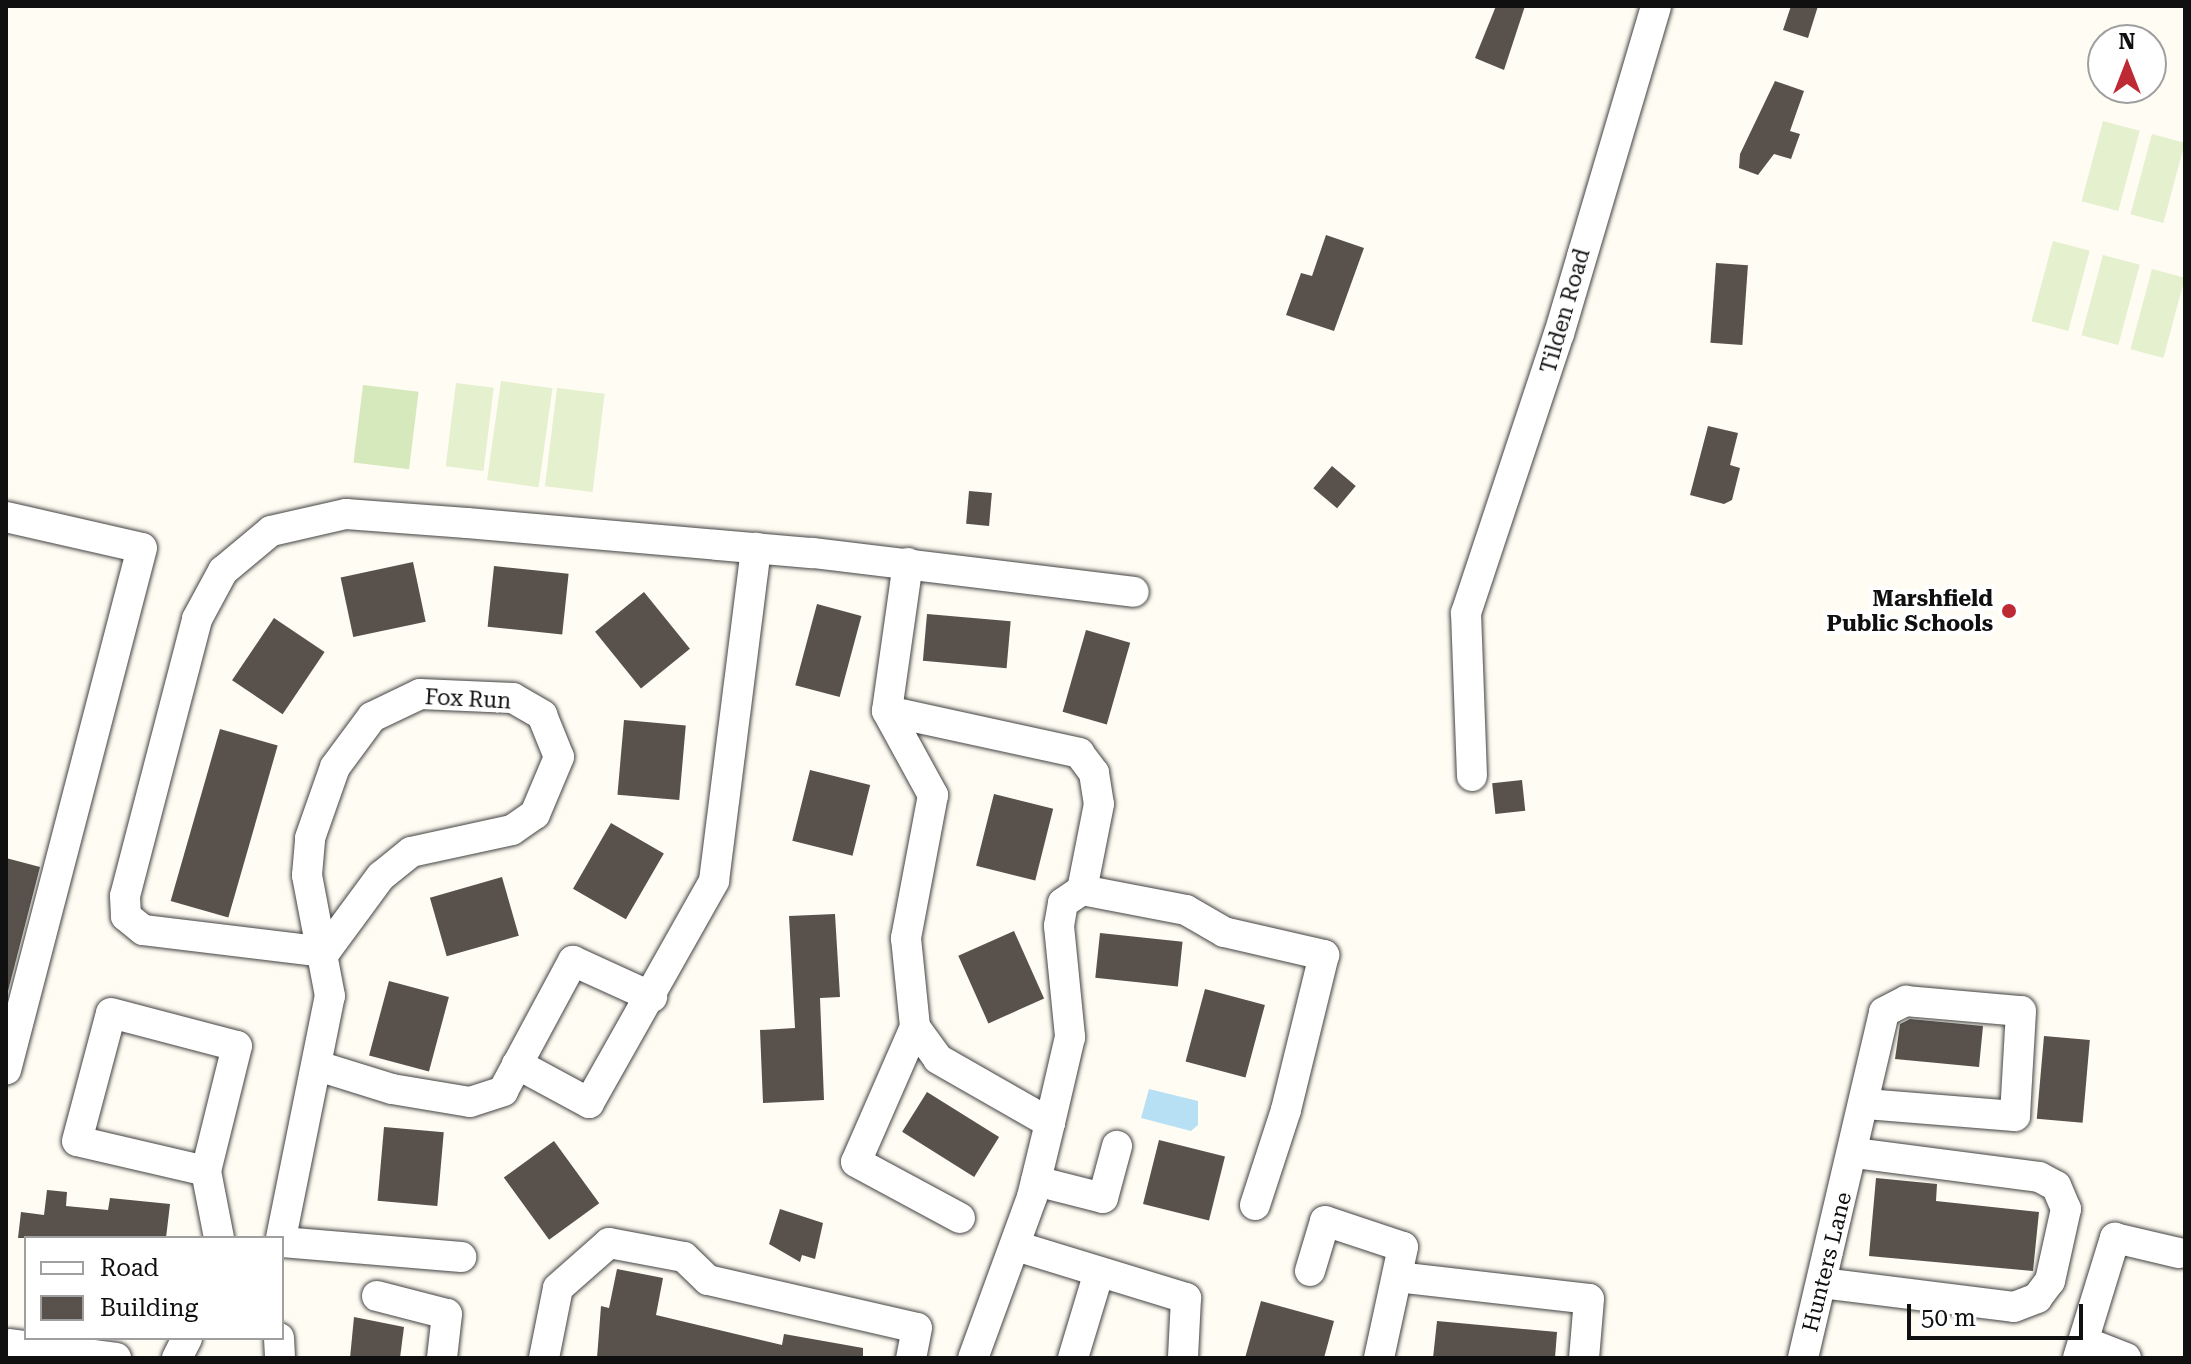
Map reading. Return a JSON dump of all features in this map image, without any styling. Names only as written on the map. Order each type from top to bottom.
[{"type":"street","name":"Tilden Road","points":[[1472,776],[1466,613],[1559,334],[1656,6]]},
{"type":"street","points":[[325,952],[143,930],[126,916],[125,896],[197,619],[237,555],[292,523],[346,514],[908,563],[1134,592]]},
{"type":"street","points":[[6,517],[142,548],[6,1070]]},
{"type":"street","points":[[517,1064],[589,1103],[652,997],[714,881],[756,548]]},
{"type":"street","points":[[908,563],[887,711],[933,795],[906,938],[915,1027],[856,1162],[960,1218]]},
{"type":"street","name":"Fox Run","points":[[283,1236],[330,996],[325,952],[307,875],[310,838],[320,801],[352,741],[384,709],[420,694],[493,695],[531,705],[552,729],[559,757],[535,814],[512,830],[411,852],[381,876],[325,952]]},
{"type":"street","points":[[887,711],[1079,753],[1094,773],[1099,804],[1082,890],[1063,903],[1059,926],[1070,1037],[1036,1181],[1016,1246],[973,1358]]},
{"type":"street","points":[[1082,890],[1186,910],[1224,932],[1324,955],[1286,1110],[1255,1205]]},
{"type":"street","points":[[318,1066],[392,1089],[470,1102],[503,1091],[573,961],[652,997]]},
{"type":"street","name":"Hunters Lane","points":[[1803,1358],[1853,1160],[1884,1012],[1906,1001],[2021,1011],[2015,1116],[1865,1104]]},
{"type":"street","points":[[206,1171],[77,1141],[111,1013],[237,1046],[206,1171],[219,1236]]},
{"type":"street","points":[[915,1027],[938,1059],[1050,1123]]},
{"type":"street","points":[[1036,1181],[1103,1198],[1117,1146]]},
{"type":"street","points":[[1822,1283],[2014,1307],[2037,1298],[2050,1281],[2066,1209],[2056,1186],[2039,1177],[1853,1160]]},
{"type":"street","points":[[1310,1271],[1325,1221],[1403,1247],[1379,1358]]},
{"type":"street","points":[[2126,1358],[2082,1350],[2115,1238],[2179,1253]]},
{"type":"street","points":[[284,1240],[461,1257]]},
{"type":"street","points":[[544,1358],[558,1288],[609,1243],[684,1257],[708,1280],[917,1328],[911,1358]]},
{"type":"street","points":[[1016,1246],[1186,1298],[1183,1358]]},
{"type":"street","points":[[1073,1358],[1099,1272]]},
{"type":"street","points":[[1397,1277],[1589,1299],[1584,1358]]},
{"type":"street","points":[[377,1296],[447,1314],[442,1358]]},
{"type":"street","points":[[177,1358],[186,1340]]},
{"type":"street","points":[[10,1344],[116,1358]]},
{"type":"green space","points":[[2103,121],[2140,131],[2118,211],[2082,201]]},
{"type":"green space","points":[[2152,134],[2185,143],[2163,223],[2131,214]]},
{"type":"green space","points":[[2053,241],[2090,251],[2068,331],[2032,321]]},
{"type":"green space","points":[[2103,255],[2140,265],[2118,345],[2082,335]]},
{"type":"green space","points":[[2152,269],[2185,278],[2163,358],[2131,349]]},
{"type":"green space","points":[[501,381],[552,388],[539,487],[487,480]]},
{"type":"green space","points":[[456,383],[494,388],[483,471],[446,466]]},
{"type":"green space","points":[[363,385],[419,392],[409,469],[353,462]]},
{"type":"green space","points":[[557,388],[605,394],[593,492],[545,486]]},
{"type":"water","points":[[1149,1089],[1198,1101],[1198,1125],[1191,1131],[1141,1118]]},
{"type":"building","points":[[1496,6],[1525,6],[1504,70],[1475,58]]},
{"type":"building","points":[[1791,6],[1818,6],[1808,38],[1783,30]]},
{"type":"building","points":[[1775,81],[1804,91],[1790,131],[1800,134],[1791,159],[1774,154],[1758,175],[1739,168],[1740,154]]},
{"type":"building","points":[[1326,235],[1364,248],[1334,331],[1286,315],[1301,273],[1312,276]]},
{"type":"building","points":[[1716,263],[1748,265],[1742,345],[1710,343]]},
{"type":"building","points":[[1708,426],[1738,433],[1730,465],[1740,468],[1732,500],[1724,504],[1690,495]]},
{"type":"building","points":[[1332,466],[1356,486],[1337,508],[1313,488]]},
{"type":"building","points":[[969,491],[992,493],[989,526],[966,524]]},
{"type":"building","points":[[413,562],[426,622],[353,637],[341,577]]},
{"type":"building","points":[[494,566],[569,574],[562,635],[488,627]]},
{"type":"building","points":[[644,592],[690,649],[641,688],[595,632]]},
{"type":"building","points":[[817,604],[861,616],[840,697],[795,685]]},
{"type":"building","points":[[927,614],[1011,621],[1007,668],[923,661]]},
{"type":"building","points":[[274,618],[325,652],[283,714],[232,680]]},
{"type":"building","points":[[1086,630],[1130,643],[1107,724],[1063,712]]},
{"type":"building","points":[[624,720],[686,725],[679,800],[617,795]]},
{"type":"building","points":[[220,729],[278,746],[228,918],[171,901]]},
{"type":"building","points":[[810,770],[870,785],[852,856],[792,841]]},
{"type":"building","points":[[1522,780],[1525,811],[1495,814],[1492,783]]},
{"type":"building","points":[[994,794],[1053,809],[1035,881],[976,866]]},
{"type":"building","points":[[611,823],[664,854],[626,919],[573,889]]},
{"type":"building","points":[[6,858],[40,867],[7,995],[6,995]]},
{"type":"building","points":[[502,877],[519,936],[447,956],[430,898]]},
{"type":"building","points":[[835,914],[840,997],[820,998],[824,1100],[763,1103],[760,1030],[795,1028],[789,916]]},
{"type":"building","points":[[1014,931],[1044,999],[988,1023],[958,956]]},
{"type":"building","points":[[1100,933],[1183,942],[1178,986],[1095,978]]},
{"type":"building","points":[[389,981],[449,997],[429,1071],[369,1055]]},
{"type":"building","points":[[1205,989],[1265,1005],[1245,1077],[1186,1061]]},
{"type":"building","points":[[1910,1019],[1983,1026],[1979,1067],[1895,1059],[1900,1024]]},
{"type":"building","points":[[2044,1036],[2090,1040],[2083,1123],[2037,1119]]},
{"type":"building","points":[[927,1092],[999,1137],[974,1177],[902,1132]]},
{"type":"building","points":[[384,1127],[444,1132],[437,1206],[378,1201]]},
{"type":"building","points":[[1159,1140],[1225,1156],[1209,1220],[1143,1204]]},
{"type":"building","points":[[554,1141],[599,1203],[549,1240],[504,1177]]},
{"type":"building","points":[[1876,1178],[1937,1184],[1936,1201],[2039,1212],[2033,1271],[1869,1256]]},
{"type":"building","points":[[47,1190],[67,1192],[66,1206],[108,1210],[110,1198],[170,1204],[166,1236],[18,1238],[21,1212],[44,1215]]},
{"type":"building","points":[[780,1209],[823,1223],[815,1259],[802,1255],[800,1262],[769,1244]]},
{"type":"building","points":[[617,1269],[663,1278],[656,1315],[782,1345],[784,1334],[863,1348],[863,1358],[597,1358],[601,1306],[609,1308]]},
{"type":"building","points":[[1261,1301],[1334,1321],[1324,1358],[1245,1358]]},
{"type":"building","points":[[354,1317],[404,1327],[400,1358],[350,1358]]},
{"type":"building","points":[[1437,1321],[1557,1332],[1555,1358],[1433,1358]]},
{"type":"place","name":"Marshfield Public Schools","points":[[2009,611]]}]
